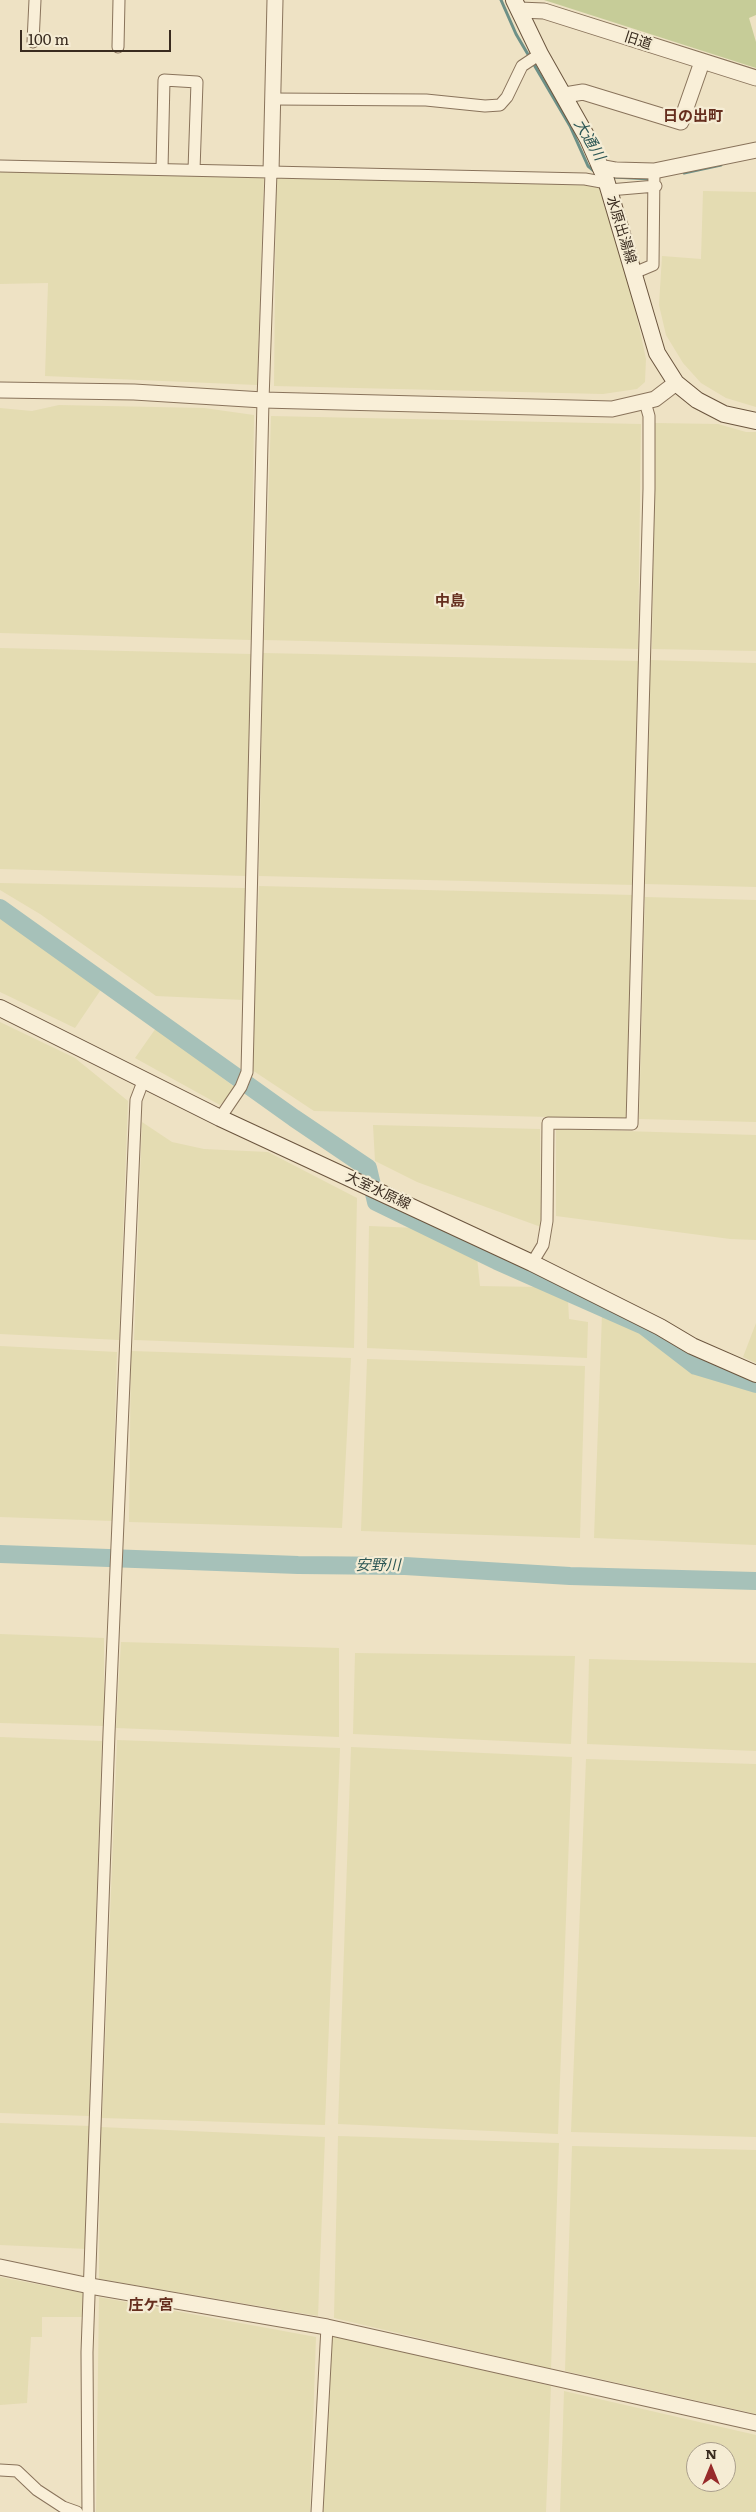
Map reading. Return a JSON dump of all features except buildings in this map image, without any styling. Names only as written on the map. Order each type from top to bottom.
[{"type":"main road","name":"水原出湯線","points":[[517,5],[540,54],[565,95],[605,178],[656,352],[676,383],[710,408],[742,419],[756,421]]},
{"type":"main road","name":"大室水原線","points":[[0,1008],[220,1118],[532,1263],[660,1327],[692,1346],[756,1374]]},
{"type":"street","points":[[33,42],[35,0]]},
{"type":"street","points":[[118,47],[119,0]]},
{"type":"street","points":[[220,1118],[241,1087],[247,1072],[262,400],[271,172],[275,0]]},
{"type":"street","name":"旧道","points":[[517,5],[756,78]]},
{"type":"street","points":[[273,99],[426,100],[485,106],[500,105],[507,97],[522,66],[540,54]]},
{"type":"street","points":[[565,95],[583,92],[681,122],[702,62]]},
{"type":"street","points":[[162,169],[164,80],[197,82],[194,170]]},
{"type":"street","points":[[0,166],[655,179],[756,150]]},
{"type":"street","points":[[605,178],[655,179]]},
{"type":"street","points":[[634,273],[653,265],[655,179]]},
{"type":"street","points":[[0,390],[134,392],[262,400],[612,409],[645,402],[665,393],[676,383]]},
{"type":"street","points":[[532,1263],[543,1245],[547,1221],[548,1123],[632,1124],[648,489],[649,416],[645,402]]},
{"type":"street","points":[[88,2512],[87,2352],[116,1577],[136,1100],[144,1079]]},
{"type":"street","points":[[0,2267],[90,2286],[327,2326],[756,2423]]},
{"type":"street","points":[[318,2512],[327,2326]]},
{"type":"street","points":[[0,2470],[17,2471],[38,2490],[63,2507],[77,2512]]},
{"type":"shaded area","points":[[0,170],[264,177],[257,385],[45,376],[48,283],[0,284]]},
{"type":"shaded area","points":[[276,177],[589,183],[599,186],[633,299],[646,359],[645,382],[637,389],[603,394],[274,386]]},
{"type":"shaded area","points":[[703,191],[756,192],[756,407],[726,398],[701,383],[683,363],[666,335],[659,305],[662,256],[701,259]]},
{"type":"shaded area","points":[[59,405],[204,408],[254,415],[251,640],[0,633],[0,408],[32,411]]},
{"type":"shaded area","points":[[271,416],[641,424],[638,649],[264,640]]},
{"type":"shaded area","points":[[655,423],[718,424],[746,432],[756,432],[756,651],[652,649]]},
{"type":"shaded area","points":[[0,648],[251,654],[246,876],[0,869]]},
{"type":"shaded area","points":[[263,653],[640,661],[635,885],[259,876]]},
{"type":"shaded area","points":[[649,660],[756,663],[756,887],[645,884]]},
{"type":"shaded area","points":[[0,883],[245,888],[244,1000],[156,996],[40,914],[0,890]]},
{"type":"shaded area","points":[[259,886],[634,895],[628,1119],[314,1111],[252,1070]]},
{"type":"shaded area","points":[[645,897],[756,900],[756,1122],[639,1119]]},
{"type":"shaded area","points":[[0,917],[102,988],[75,1028],[0,992]]},
{"type":"shaded area","points":[[0,1022],[75,1058],[128,1101],[119,1340],[0,1334]]},
{"type":"shaded area","points":[[156,1028],[236,1088],[220,1105],[135,1058]]},
{"type":"shaded area","points":[[142,1122],[172,1142],[204,1149],[268,1152],[357,1198],[354,1348],[134,1340]]},
{"type":"shaded area","points":[[373,1125],[540,1129],[541,1227],[417,1182],[375,1161]]},
{"type":"shaded area","points":[[556,1129],[756,1135],[756,1240],[730,1239],[556,1216]]},
{"type":"shaded area","points":[[369,1226],[417,1228],[477,1257],[480,1286],[540,1287],[568,1300],[569,1319],[588,1322],[587,1358],[367,1348]]},
{"type":"shaded area","points":[[602,1314],[639,1330],[689,1370],[756,1391],[756,1545],[594,1538]]},
{"type":"shaded area","points":[[756,1323],[756,1363],[743,1357]]},
{"type":"shaded area","points":[[0,1346],[117,1352],[112,1521],[0,1517]]},
{"type":"shaded area","points":[[131,1351],[351,1358],[342,1528],[129,1522]]},
{"type":"shaded area","points":[[367,1359],[585,1366],[580,1538],[361,1531]]},
{"type":"shaded area","points":[[0,1634],[104,1638],[104,1726],[0,1723]]},
{"type":"shaded area","points":[[121,1642],[339,1648],[339,1737],[116,1728]]},
{"type":"shaded area","points":[[355,1653],[575,1656],[571,1744],[353,1734]]},
{"type":"shaded area","points":[[589,1659],[756,1663],[756,1751],[587,1744]]},
{"type":"shaded area","points":[[0,1737],[102,1741],[89,2116],[0,2113]]},
{"type":"shaded area","points":[[117,1740],[340,1748],[325,2125],[102,2118]]},
{"type":"shaded area","points":[[351,1747],[572,1757],[558,2134],[338,2124]]},
{"type":"shaded area","points":[[586,1759],[756,1764],[756,2137],[571,2132]]},
{"type":"shaded area","points":[[0,2123],[91,2126],[87,2249],[0,2245]]},
{"type":"shaded area","points":[[100,2127],[325,2137],[318,2316],[99,2279]]},
{"type":"shaded area","points":[[338,2136],[559,2143],[551,2369],[334,2318]]},
{"type":"shaded area","points":[[572,2146],[756,2150],[756,2414],[565,2371]]},
{"type":"shaded area","points":[[0,2277],[83,2293],[83,2317],[42,2317],[42,2337],[31,2337],[27,2403],[0,2405]]},
{"type":"shaded area","points":[[99,2297],[316,2337],[310,2512],[96,2512]]},
{"type":"shaded area","points":[[330,2335],[551,2386],[546,2512],[323,2512]]},
{"type":"shaded area","points":[[564,2391],[756,2435],[756,2512],[560,2512]]},
{"type":"green space","points":[[544,0],[756,0],[756,15],[749,18],[756,42],[756,68]]},
{"type":"waterway","name":"大通川","points":[[501,0],[516,34],[570,126],[588,166],[594,171]]},
{"type":"waterway","name":"大通川","points":[[684,173],[721,165]]},
{"type":"waterway","name":"大通川","points":[[614,177],[650,179]]},
{"type":"waterway","points":[[0,908],[294,1118],[368,1168],[376,1202],[497,1261],[644,1326],[696,1366],[756,1384]]},
{"type":"waterway","name":"安野川","points":[[0,1554],[298,1565],[405,1566],[570,1576],[756,1581]]},
{"type":"district","name":"日の出町","points":[[693,117]]},
{"type":"district","name":"中島","points":[[450,602]]},
{"type":"district","name":"庄ケ宮","points":[[151,2306]]}]
